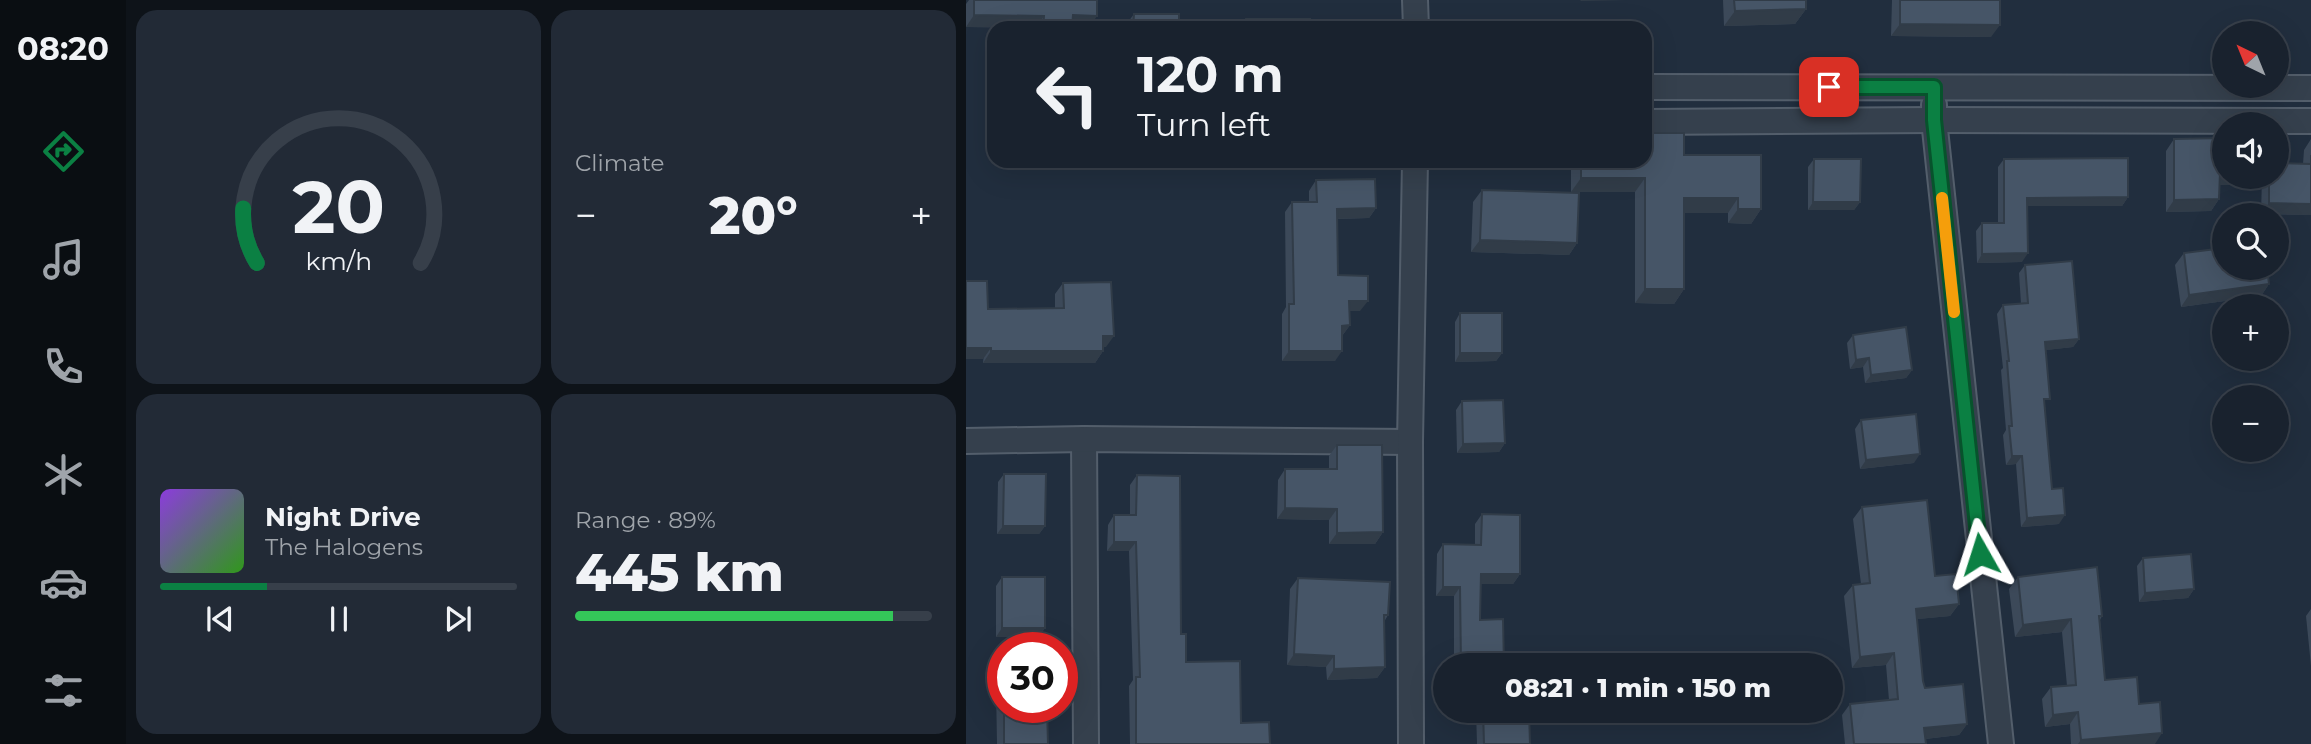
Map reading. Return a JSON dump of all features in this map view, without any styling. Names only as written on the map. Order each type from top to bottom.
[{"type":"street","points":[[1415,0],[1416,21]]},
{"type":"street","points":[[1934,87],[1934,120],[2001,744]]},
{"type":"street","points":[[1652,88],[2311,88]]},
{"type":"street","points":[[1652,122],[2311,121]]},
{"type":"street","points":[[1411,744],[1410,442],[1415,168]]},
{"type":"street","points":[[966,441],[1084,439],[1410,442]]},
{"type":"street","points":[[1084,439],[1086,744]]},
{"type":"building","points":[[974,0],[1097,0],[1097,16],[1073,15],[1073,21],[1044,21],[1044,16],[974,15]]},
{"type":"building","points":[[1734,0],[1806,0],[1806,9],[1735,11]]},
{"type":"building","points":[[1900,0],[2000,0],[2000,25],[1900,24]]},
{"type":"building","points":[[1134,14],[1179,14],[1179,21],[1134,21]]},
{"type":"building","points":[[1246,19],[1310,19],[1310,21]]},
{"type":"building","points":[[1652,133],[1684,133],[1684,155],[1761,155],[1761,209],[1738,209],[1738,198],[1684,198],[1684,289],[1645,289],[1645,178],[1581,178],[1581,168],[1652,168]]},
{"type":"building","points":[[2212,138],[2212,189],[2219,189],[2219,199],[2174,200],[2174,139]]},
{"type":"building","points":[[2128,158],[2128,197],[2027,198],[2028,253],[1982,254],[1982,223],[2004,223],[2004,159]]},
{"type":"building","points":[[1814,159],[1861,159],[1860,202],[1813,202]]},
{"type":"building","points":[[2289,163],[2311,164],[2311,204],[2269,203],[2269,189],[2289,189]]},
{"type":"building","points":[[1375,179],[1376,208],[1337,209],[1338,275],[1368,276],[1368,301],[1349,301],[1350,325],[1342,326],[1342,351],[1289,351],[1289,304],[1294,304],[1292,202],[1317,202],[1316,180]]},
{"type":"building","points":[[1482,190],[1579,193],[1577,243],[1480,240]]},
{"type":"building","points":[[2212,250],[2212,280],[2268,280],[2269,284],[2189,295],[2184,253]]},
{"type":"building","points":[[2072,261],[2079,339],[2045,342],[2050,399],[2044,399],[2052,489],[2063,488],[2065,515],[2027,518],[2022,456],[2012,456],[2009,361],[2003,305],[2028,303],[2025,265]]},
{"type":"building","points":[[966,281],[987,281],[988,309],[1064,308],[1063,283],[1111,282],[1114,336],[1103,336],[1103,351],[991,351],[991,348],[966,348]]},
{"type":"building","points":[[1460,313],[1502,313],[1502,353],[1460,353]]},
{"type":"building","points":[[1906,327],[1912,370],[1871,375],[1869,358],[1856,360],[1853,335]]},
{"type":"building","points":[[1503,400],[1505,443],[1463,444],[1462,401]]},
{"type":"building","points":[[1916,414],[1920,454],[1866,460],[1861,420]]},
{"type":"building","points":[[1337,445],[1382,445],[1383,532],[1337,533],[1337,509],[1285,508],[1285,469],[1337,469]]},
{"type":"building","points":[[1004,474],[1046,474],[1045,526],[1003,526]]},
{"type":"building","points":[[1137,475],[1180,476],[1181,634],[1186,634],[1186,662],[1240,661],[1241,723],[1269,722],[1270,744],[1136,744],[1136,677],[1140,677],[1136,542],[1114,542],[1114,515],[1136,515]]},
{"type":"building","points":[[1927,500],[1935,576],[1956,574],[1959,604],[1916,609],[1923,681],[1925,688],[1963,684],[1967,724],[1924,728],[1926,744],[1854,744],[1850,704],[1898,699],[1894,653],[1860,657],[1853,585],[1870,583],[1862,507]]},
{"type":"building","points":[[1482,514],[1520,515],[1520,574],[1481,574],[1480,620],[1503,619],[1504,653],[1461,653],[1460,587],[1443,587],[1443,544],[1481,545]]},
{"type":"building","points":[[2191,554],[2194,589],[2145,593],[2143,558]]},
{"type":"building","points":[[2097,567],[2105,680],[2137,677],[2139,704],[2160,702],[2162,733],[2081,740],[2078,712],[2053,715],[2051,687],[2076,685],[2071,619],[2023,625],[2018,577]]},
{"type":"building","points":[[1002,577],[1045,577],[1045,628],[1002,628]]},
{"type":"building","points":[[1298,578],[1390,582],[1388,615],[1384,615],[1385,667],[1334,669],[1334,656],[1294,654]]},
{"type":"building","points":[[1004,723],[1047,723],[1048,744],[1004,744]]},
{"type":"building","points":[[1483,723],[1529,723],[1530,744],[1484,744]]},
{"type":"slow traffic","points":[[1942,198],[1954,312]]},
{"type":"route","points":[[1829,87],[1934,87],[1934,120],[1980,554]]}]
